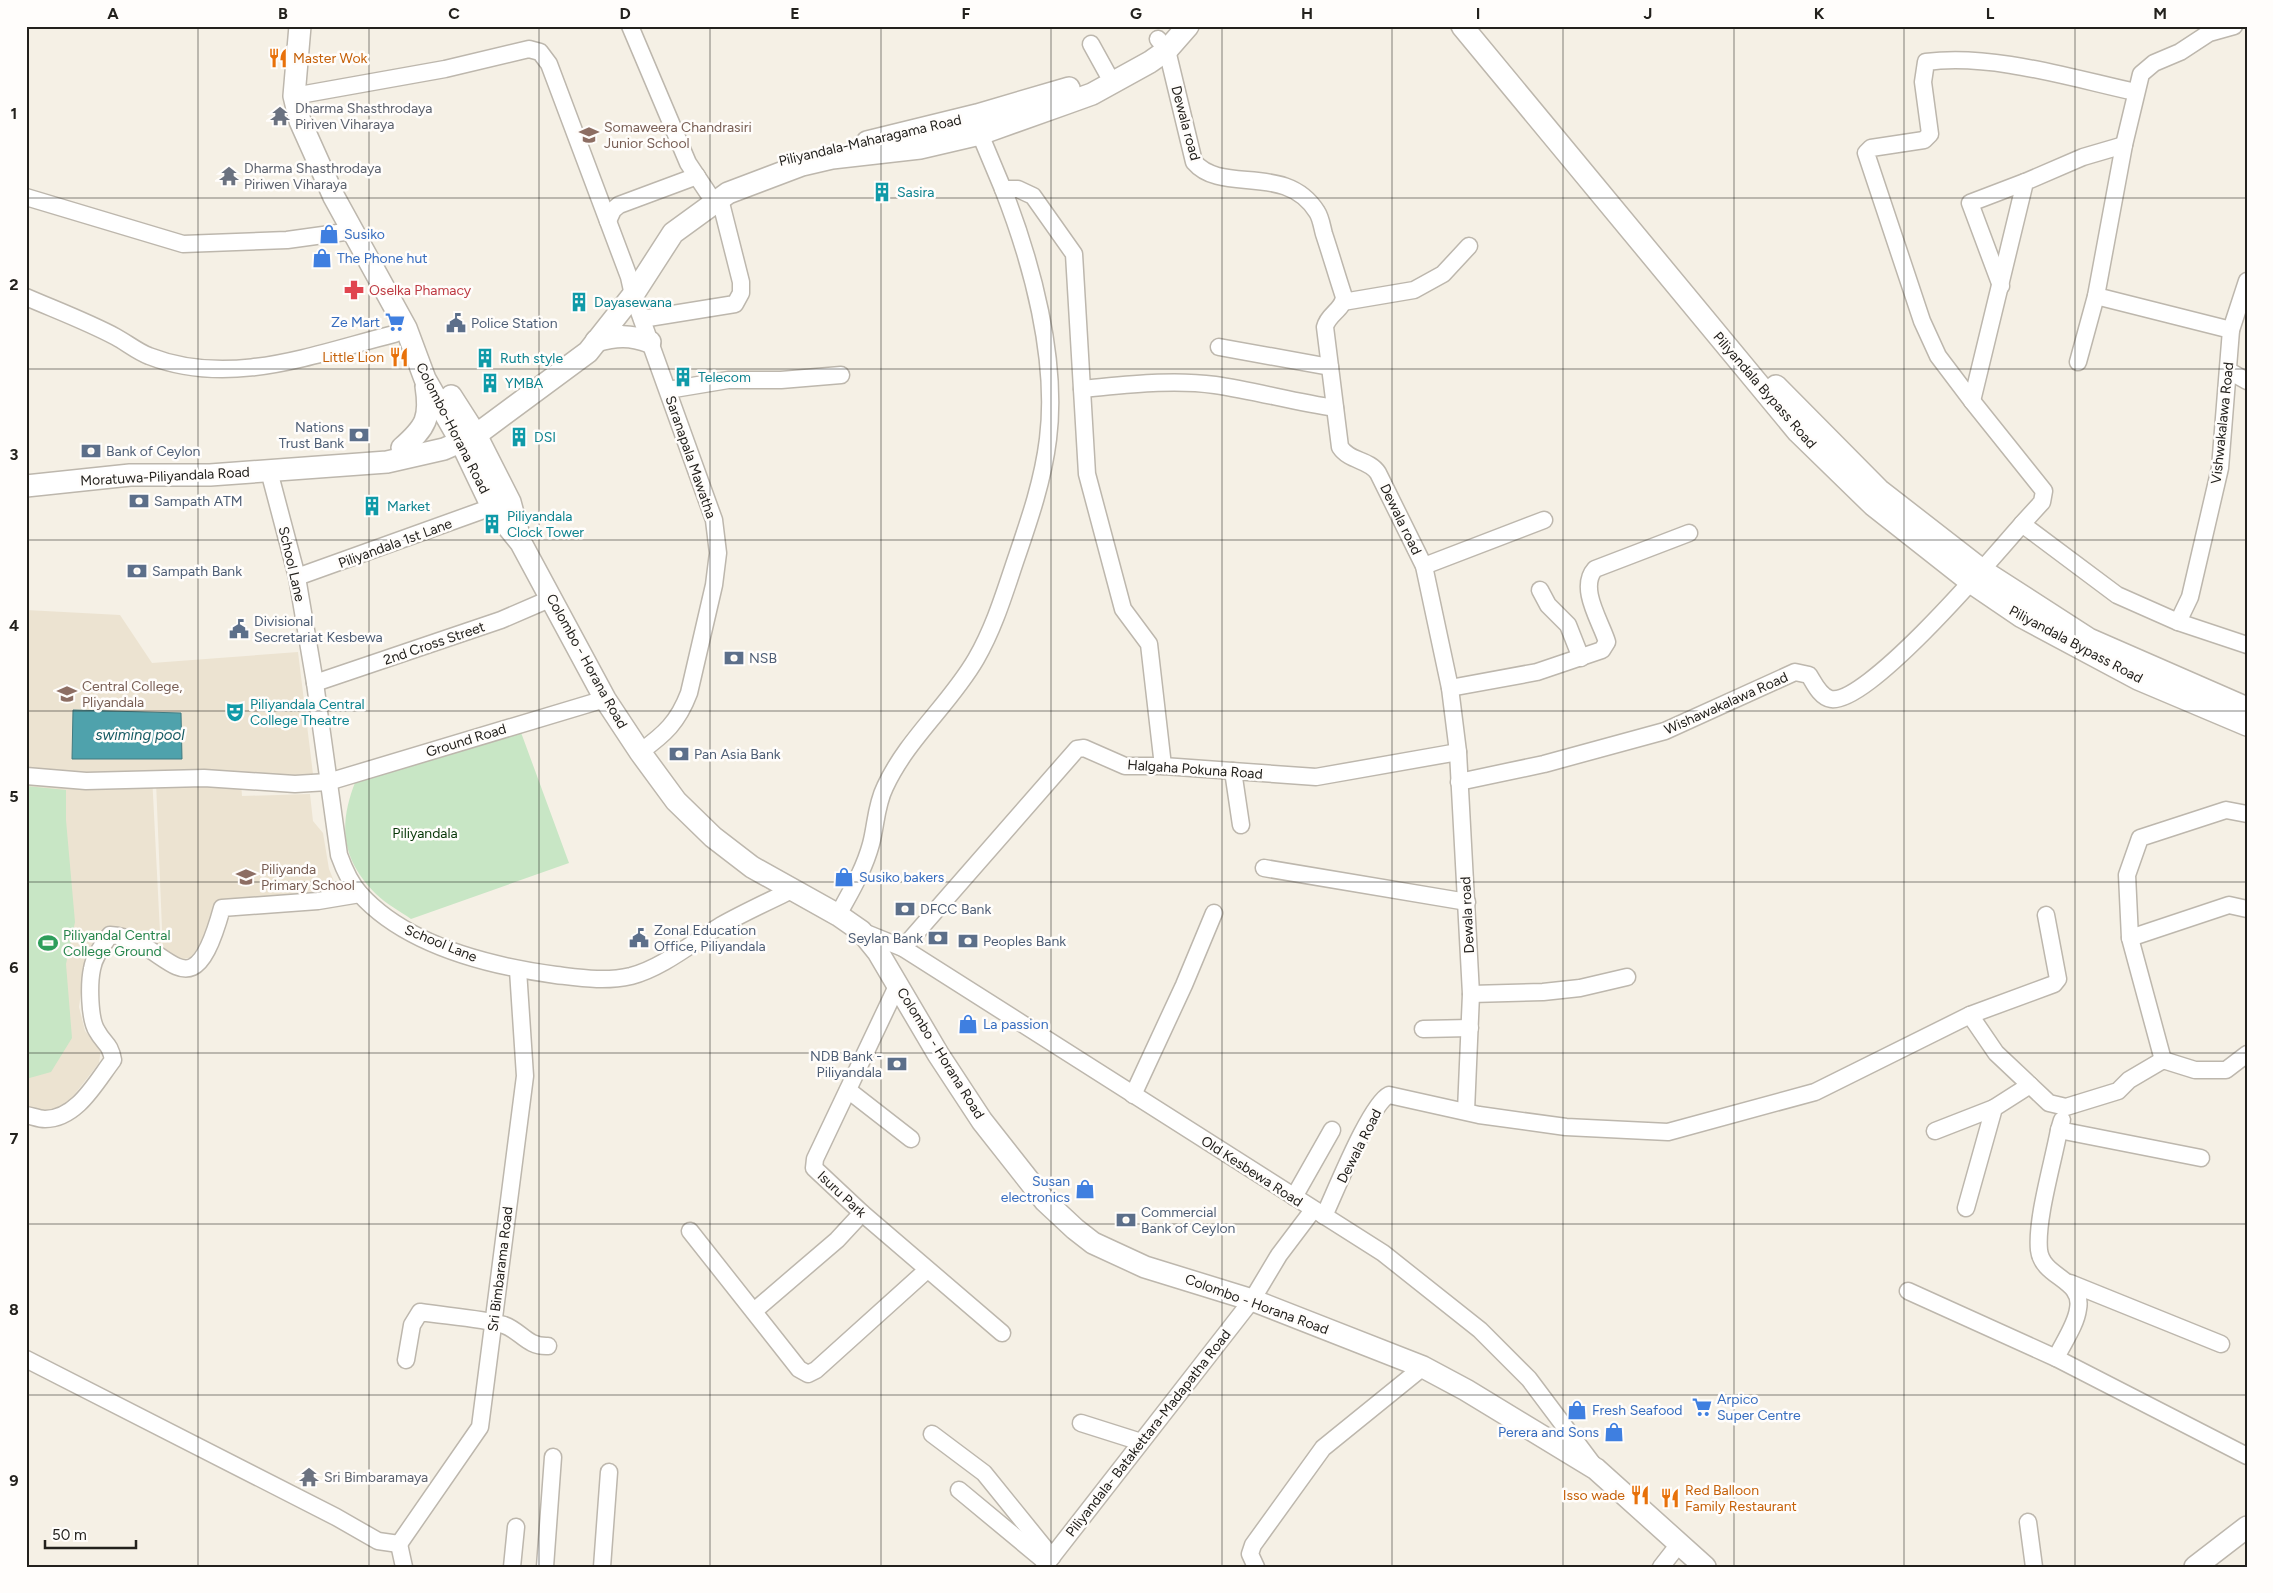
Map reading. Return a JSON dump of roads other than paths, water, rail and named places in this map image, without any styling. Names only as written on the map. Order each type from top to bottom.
[{"type":"main road","points":[[300,26],[294,96],[300,121],[334,197],[408,333]]},
{"type":"main road","name":"Piliyandala-Maharagama Road","points":[[978,125],[1091,82],[1188,26]]},
{"type":"main road","name":"Piliyandala Bypass Road","points":[[1462,26],[1798,432],[1873,505],[1977,577],[2090,639],[2247,708]]},
{"type":"main road","name":"Piliyandala Bypass Road","points":[[1481,26],[1784,395],[1879,490],[2022,617],[2138,679],[2247,725]]},
{"type":"main road","name":"Piliyandala-Maharagama Road","points":[[465,432],[585,339],[631,286],[708,189],[791,156],[978,125],[1092,94],[1166,38]]},
{"type":"main road","name":"Piliyandala-Maharagama Road","points":[[465,432],[554,378],[588,352],[631,286]]},
{"type":"main road","name":"Colombo-Horana Road","points":[[408,333],[425,379],[465,432],[510,502],[521,543]]},
{"type":"main road","name":"Colombo-Horana Road","points":[[408,333],[424,352],[465,432],[492,507],[521,543]]},
{"type":"main road","points":[[596,341],[620,335],[632,336],[650,342]]},
{"type":"main road","points":[[402,448],[419,433],[426,420],[429,405],[425,379]]},
{"type":"main road","name":"Moratuwa-Piliyandala Road","points":[[305,468],[402,448],[465,432]]},
{"type":"main road","name":"Moratuwa-Piliyandala Road","points":[[26,486],[130,475],[210,475],[387,462],[465,432]]},
{"type":"main road","name":"Colombo - Horana Road","points":[[521,543],[605,699],[676,802],[713,837],[752,866],[838,915],[861,931],[878,952],[938,1054],[982,1120],[1044,1201],[1075,1229],[1093,1243],[1145,1267],[1252,1300],[1423,1367],[1466,1390],[1596,1469],[1705,1567]]},
{"type":"main road","points":[[2195,1567],[2247,1527]]},
{"type":"street","points":[[630,26],[688,163],[708,189],[741,282],[741,293],[735,304],[642,319]]},
{"type":"street","points":[[2078,362],[2096,296],[2124,145],[2135,92],[2141,74],[2154,63],[2180,52],[2209,33],[2234,26]]},
{"type":"street","name":"Dewala road","points":[[1166,38],[1194,162],[1201,170],[1213,176],[1276,182],[1300,194],[1318,212],[1343,302],[1328,319],[1325,327],[1340,447],[1351,458],[1368,464],[1378,473],[1424,566],[1450,688],[1458,752],[1468,902],[1471,994],[1466,1111]]},
{"type":"street","points":[[1091,44],[1107,72]]},
{"type":"street","name":"Saranapala Mawatha","points":[[294,96],[445,69],[529,49],[540,52],[549,64],[608,221],[714,520],[718,553],[714,585],[696,668],[682,709],[672,727],[640,752]]},
{"type":"street","name":"Wishawakalawa Road","points":[[1459,782],[1544,764],[1665,731],[1795,672],[1808,675],[1822,695],[1832,699],[1851,695],[1918,638],[1977,577],[2042,502],[2044,491],[1938,356],[1922,321],[1866,153],[1871,148],[1924,140],[1930,134],[1923,82],[1926,62],[1946,59],[2019,66],[2135,92]]},
{"type":"street","points":[[838,915],[862,874],[884,787],[899,763],[971,666],[988,633],[1000,607],[1039,492],[1048,438],[1050,399],[1048,357],[1030,266],[978,125]]},
{"type":"street","points":[[2001,287],[1965,204],[2025,182],[2083,157],[2124,145]]},
{"type":"street","points":[[1972,401],[2025,182]]},
{"type":"street","points":[[608,221],[613,210],[619,205],[708,189]]},
{"type":"street","points":[[1003,189],[1018,189],[1033,196],[1074,254],[1086,474],[1123,609],[1149,644],[1163,766]]},
{"type":"street","points":[[26,197],[183,244],[288,240],[352,231]]},
{"type":"street","points":[[1343,302],[1414,290],[1444,274],[1469,246]]},
{"type":"street","name":"Vishwakalawa Road","points":[[2178,622],[2190,597],[2220,468],[2231,330],[2247,281]]},
{"type":"street","points":[[2096,296],[2231,330]]},
{"type":"street","points":[[26,297],[116,337],[148,356],[197,369],[236,371],[273,366],[394,334],[408,333]]},
{"type":"street","points":[[1219,347],[1330,367]]},
{"type":"street","points":[[2228,371],[2247,381]]},
{"type":"street","points":[[668,390],[728,380],[781,380],[841,375]]},
{"type":"street","points":[[1082,389],[1158,382],[1214,385],[1296,403],[1335,408]]},
{"type":"street","name":"School Lane","points":[[269,470],[297,577],[315,683],[339,855],[347,875],[360,894],[403,929],[458,953],[518,970],[599,980],[631,976],[649,969],[722,925],[794,889]]},
{"type":"street","name":"Piliyandala 1st Lane","points":[[297,577],[492,507]]},
{"type":"street","points":[[1424,566],[1544,520]]},
{"type":"street","points":[[2022,524],[2117,595],[2178,622],[2247,645]]},
{"type":"street","points":[[1450,688],[1537,672],[1602,650],[1608,642],[1592,600],[1589,581],[1594,568],[1689,533]]},
{"type":"street","points":[[1540,590],[1548,605],[1568,624],[1581,658]]},
{"type":"street","name":"2nd Cross Street","points":[[315,683],[501,620],[552,598]]},
{"type":"street","name":"Ground Road","points":[[26,776],[86,782],[204,778],[295,784],[328,782],[605,699]]},
{"type":"street","name":"Halgaha Pokuna Road","points":[[903,948],[1077,749],[1084,748],[1125,766],[1163,766],[1316,777],[1458,752]]},
{"type":"street","points":[[1233,771],[1241,825]]},
{"type":"street","points":[[2163,1060],[2130,938],[2127,876],[2140,838],[2226,810],[2247,814]]},
{"type":"street","points":[[1264,868],[1468,902]]},
{"type":"street","points":[[26,1115],[45,1119],[63,1115],[79,1104],[113,1060],[111,1047],[97,1032],[91,1018],[91,970],[98,952],[110,935],[125,936],[180,968],[192,968],[203,959],[214,935],[222,908],[318,901],[360,894]]},
{"type":"street","points":[[2130,938],[2229,905],[2247,908]]},
{"type":"street","points":[[1133,1095],[1184,985],[1214,913]]},
{"type":"street","points":[[1466,1111],[1479,1115],[1566,1127],[1668,1132],[1816,1092],[1970,1015],[2054,984],[2058,979],[2046,915]]},
{"type":"street","name":"Old Kesbewa Road","points":[[861,931],[903,948],[1318,1213],[1384,1253],[1480,1330],[1529,1379],[1596,1469]]},
{"type":"street","name":"Sri Bimbarama Road","points":[[399,1544],[480,1428],[525,1076],[518,970]]},
{"type":"street","points":[[1471,994],[1543,992],[1580,988],[1626,977]]},
{"type":"street","name":"Isuru Park","points":[[898,984],[815,1159],[814,1168],[862,1213],[1002,1333]]},
{"type":"street","points":[[1970,1015],[1996,1053],[2049,1103],[2066,1107],[2118,1091],[2129,1080],[2163,1060],[2195,1070],[2226,1070],[2247,1054]]},
{"type":"street","points":[[1423,1029],[1470,1028]]},
{"type":"street","points":[[1935,1131],[1994,1108],[2030,1084]]},
{"type":"street","points":[[848,1090],[911,1139]]},
{"type":"street","name":"Dewala Road","points":[[1318,1213],[1383,1098],[1389,1095],[1396,1096],[1466,1111]]},
{"type":"street","points":[[2066,1107],[2059,1130],[2039,1233],[2039,1253],[2052,1272],[2070,1283],[2221,1344]]},
{"type":"street","points":[[1966,1208],[1994,1108]]},
{"type":"street","points":[[1294,1197],[1332,1130]]},
{"type":"street","points":[[2059,1130],[2201,1158]]},
{"type":"street","points":[[754,1311],[837,1240],[862,1213]]},
{"type":"street","name":"Piliyandala- Batakettara-Madapatha Road","points":[[1048,1562],[1252,1300],[1279,1255],[1318,1213]]},
{"type":"street","points":[[690,1231],[799,1369],[808,1374],[816,1370],[927,1270]]},
{"type":"street","points":[[2056,1358],[2078,1312],[2080,1298],[2070,1283]]},
{"type":"street","points":[[1908,1291],[2056,1358],[2247,1456]]},
{"type":"street","points":[[406,1360],[412,1325],[420,1312],[505,1326],[528,1343],[539,1347],[548,1346]]},
{"type":"street","points":[[26,1359],[378,1541],[399,1544],[404,1567]]},
{"type":"street","points":[[1256,1567],[1250,1554],[1253,1545],[1323,1448],[1423,1367]]},
{"type":"street","points":[[1081,1423],[1141,1442]]},
{"type":"street","points":[[932,1434],[984,1473],[1048,1562]]},
{"type":"street","points":[[545,1567],[553,1458]]},
{"type":"street","points":[[602,1567],[609,1472]]},
{"type":"street","points":[[959,1490],[1048,1562]]},
{"type":"street","points":[[2028,1522],[2034,1567]]},
{"type":"street","points":[[512,1567],[516,1526]]},
{"type":"street","points":[[1661,1567],[1678,1544]]},
{"type":"water","name":"swiming pool","points":[[73,710],[181,713],[182,759],[72,759]]},
{"type":"place","name":"Master Wok","points":[[278,58]]},
{"type":"place","name":"Dharma Shasthrodaya Piriven Viharaya","points":[[280,116]]},
{"type":"place","name":"Somaweera Chandrasiri Junior School","points":[[589,135]]},
{"type":"place","name":"Dharma Shasthrodaya Piriwen Viharaya","points":[[229,176]]},
{"type":"place","name":"Sasira","points":[[882,192]]},
{"type":"place","name":"Susiko","points":[[329,234]]},
{"type":"place","name":"The Phone hut","points":[[322,258]]},
{"type":"place","name":"Oselka Phamacy","points":[[354,290]]},
{"type":"place","name":"Dayasewana","points":[[579,302]]},
{"type":"place","name":"Ze Mart","points":[[395,322]]},
{"type":"place","name":"Police Station","points":[[456,323]]},
{"type":"place","name":"Little Lion","points":[[399,357]]},
{"type":"place","name":"Ruth style","points":[[485,358]]},
{"type":"place","name":"Telecom","points":[[683,377]]},
{"type":"place","name":"YMBA","points":[[490,383]]},
{"type":"place","name":"Nations Trust Bank","points":[[359,435]]},
{"type":"place","name":"DSI","points":[[519,437]]},
{"type":"place","name":"Bank of Ceylon","points":[[91,451]]},
{"type":"place","name":"Sampath ATM","points":[[139,501]]},
{"type":"place","name":"Market","points":[[372,506]]},
{"type":"place","name":"Piliyandala Clock Tower","points":[[492,524]]},
{"type":"place","name":"Sampath Bank","points":[[137,571]]},
{"type":"place","name":"Divisional Secretariat Kesbewa","points":[[239,629]]},
{"type":"place","name":"NSB","points":[[734,658]]},
{"type":"place","name":"Central College, Pliyandala","points":[[67,694]]},
{"type":"place","name":"Piliyandala Central College Theatre","points":[[235,712]]},
{"type":"place","name":"Pan Asia Bank","points":[[679,754]]},
{"type":"place","name":"Piliyanda Primary School","points":[[246,877]]},
{"type":"place","name":"Susiko bakers","points":[[844,877]]},
{"type":"place","name":"DFCC Bank","points":[[905,909]]},
{"type":"place","name":"Zonal Education Office, Piliyandala","points":[[639,938]]},
{"type":"place","name":"Seylan Bank","points":[[938,938]]},
{"type":"place","name":"Peoples Bank","points":[[968,941]]},
{"type":"place","name":"Piliyandal Central College Ground","points":[[48,943]]},
{"type":"place","name":"La passion","points":[[968,1024]]},
{"type":"place","name":"NDB Bank - Piliyandala","points":[[897,1064]]},
{"type":"place","name":"Susan electronics","points":[[1085,1189]]},
{"type":"place","name":"Commercial Bank of Ceylon","points":[[1126,1220]]},
{"type":"place","name":"Arpico Super Centre","points":[[1702,1407]]},
{"type":"place","name":"Fresh Seafood","points":[[1577,1410]]},
{"type":"place","name":"Perera and Sons","points":[[1614,1432]]},
{"type":"place","name":"Sri Bimbaramaya","points":[[309,1477]]},
{"type":"place","name":"Isso wade","points":[[1640,1495]]},
{"type":"place","name":"Red Balloon Family Restaurant","points":[[1670,1498]]},
{"type":"park label","name":"Piliyandala","points":[[425,833]]}]
